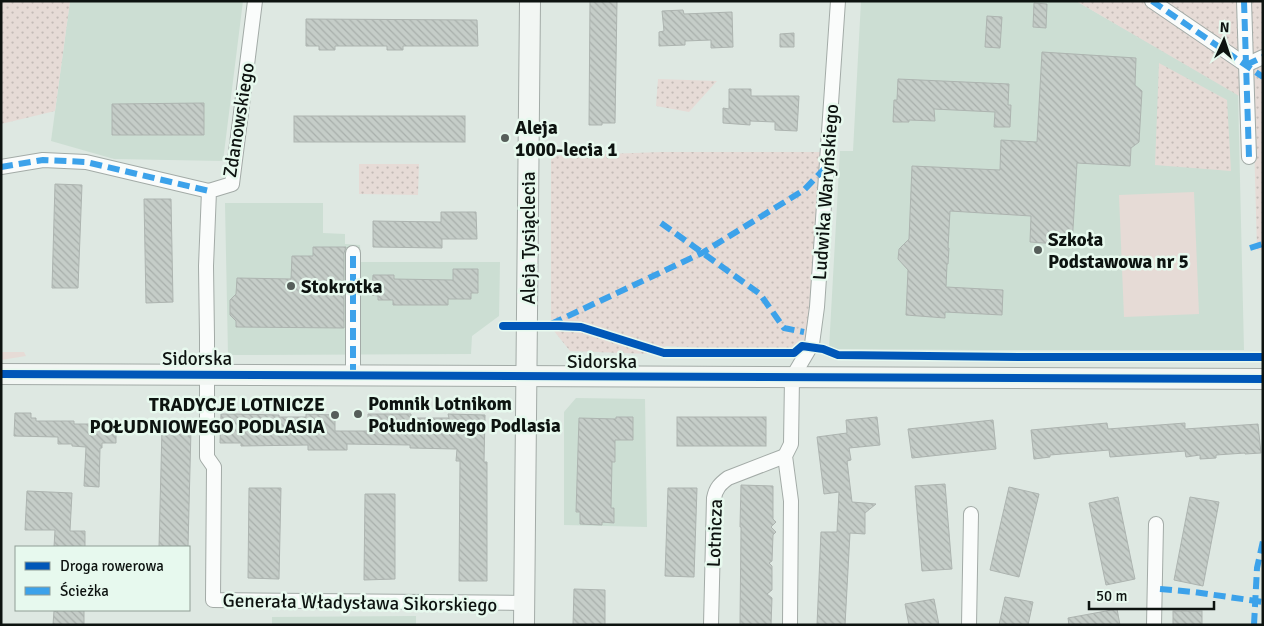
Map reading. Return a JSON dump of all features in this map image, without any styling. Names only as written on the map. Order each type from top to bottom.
[{"type":"street","name":"Zdanowskiego","points":[[208,374],[206,266],[209,191],[232,184],[255,1]]},
{"type":"street","name":"Aleja Tysiąclecia","points":[[524,625],[530,1]]},
{"type":"street","name":"Ludwika Waryńskiego","points":[[792,378],[812,344],[817,307],[838,1]]},
{"type":"street","points":[[1152,1],[1246,65]]},
{"type":"street","points":[[1244,1],[1248,157]]},
{"type":"street","points":[[1246,65],[1263,57]]},
{"type":"street","points":[[1,167],[43,160],[86,162],[209,191]]},
{"type":"street","points":[[353,253],[353,376]]},
{"type":"street","name":"Sidorska","points":[[1,374],[1263,379]]},
{"type":"street","name":"Generała Władysława Sikorskiego","points":[[208,374],[207,456],[214,467],[213,600],[524,603]]},
{"type":"street","points":[[790,625],[791,500],[785,456],[791,444],[792,378]]},
{"type":"street","name":"Lotnicza","points":[[712,625],[715,490],[728,478],[785,456]]},
{"type":"street","points":[[970,625],[971,514]]},
{"type":"street","points":[[1154,625],[1156,524]]},
{"type":"shaded area","points":[[1,1],[70,1],[55,111],[1,124]]},
{"type":"shaded area","points":[[70,1],[243,1],[223,161],[114,159],[51,141]]},
{"type":"shaded area","name":"Szkoła Podstawowa nr 5","points":[[861,1],[1076,1],[1238,94],[1244,350],[829,349],[840,151],[853,151]]},
{"type":"shaded area","points":[[1076,1],[1263,1],[1263,250],[1257,250],[1253,104]]},
{"type":"shaded area","points":[[1159,63],[1227,100],[1231,171],[1155,165]]},
{"type":"shaded area","points":[[658,79],[717,81],[689,112],[656,106]]},
{"type":"shaded area","points":[[662,152],[828,152],[810,347],[802,346],[794,353],[666,346],[649,354],[570,351],[554,331],[551,321],[551,156]]},
{"type":"shaded area","points":[[359,164],[419,164],[418,195],[359,194]]},
{"type":"shaded area","points":[[1194,192],[1199,314],[1124,317],[1119,195]]},
{"type":"shaded area","points":[[225,203],[323,203],[323,233],[345,234],[345,244],[360,245],[361,262],[500,262],[499,316],[472,336],[471,354],[228,355]]},
{"type":"shaded area","points":[[1,352],[24,352],[26,356],[1,360]]},
{"type":"shaded area","points":[[576,398],[645,399],[647,527],[564,525],[564,412]]},
{"type":"shaded area","points":[[416,616],[416,625],[272,625],[272,617]]},
{"type":"building","points":[[590,1],[617,1],[615,123],[602,123],[602,125],[589,125]]},
{"type":"building","points":[[1034,3],[1047,4],[1046,28],[1033,27]]},
{"type":"building","points":[[683,10],[684,14],[732,12],[733,47],[711,48],[711,40],[685,41],[685,45],[659,46],[659,32],[664,31],[662,11]]},
{"type":"building","points":[[987,16],[1002,17],[1000,48],[985,47]]},
{"type":"building","points":[[306,19],[477,20],[478,46],[403,46],[403,50],[387,50],[387,46],[335,46],[335,50],[319,50],[319,46],[306,46]]},
{"type":"building","points":[[794,33],[794,47],[780,47],[780,34]]},
{"type":"building","points":[[1042,52],[1136,58],[1135,85],[1142,91],[1139,142],[1131,148],[1130,166],[1077,163],[1072,245],[1030,242],[1031,216],[950,211],[946,287],[1003,290],[1002,315],[945,312],[945,318],[906,315],[908,270],[898,259],[899,249],[909,239],[912,166],[1000,170],[1001,140],[1037,142]]},
{"type":"building","points":[[898,79],[1009,84],[1008,105],[1011,105],[1010,127],[994,127],[995,112],[934,109],[935,121],[909,120],[909,122],[893,122],[894,100],[897,100]]},
{"type":"building","points":[[729,89],[751,89],[751,96],[799,96],[797,131],[775,130],[775,122],[750,121],[750,125],[723,123],[723,108],[729,109]]},
{"type":"building","points":[[204,103],[204,135],[112,135],[112,104]]},
{"type":"building","points":[[294,116],[465,116],[465,142],[294,142]]},
{"type":"building","points":[[55,184],[82,185],[78,288],[52,288]]},
{"type":"building","points":[[144,199],[171,199],[173,302],[146,303]]},
{"type":"building","points":[[441,212],[476,212],[477,239],[442,239],[442,248],[373,247],[373,221],[441,222]]},
{"type":"building","name":"Stokrotka","points":[[313,247],[346,247],[344,253],[344,328],[236,327],[236,321],[230,315],[230,300],[236,294],[237,278],[291,279],[292,256],[313,256]]},
{"type":"building","points":[[453,269],[478,269],[478,293],[471,293],[471,299],[448,299],[448,305],[393,305],[393,300],[378,300],[378,296],[372,295],[373,275],[394,275],[394,279],[453,280]]},
{"type":"building","points":[[15,413],[31,413],[31,418],[36,418],[36,421],[74,421],[74,424],[101,424],[101,420],[116,420],[116,443],[102,443],[102,448],[100,448],[99,487],[84,486],[86,447],[58,444],[58,437],[14,436]]},
{"type":"building","points":[[221,414],[279,415],[279,417],[306,417],[306,414],[335,415],[335,431],[368,431],[368,414],[411,414],[411,418],[449,418],[448,414],[485,415],[484,462],[487,462],[487,581],[459,581],[460,461],[456,461],[457,449],[410,448],[410,445],[347,444],[347,450],[308,450],[308,445],[241,446],[241,443],[220,443]]},
{"type":"building","points":[[616,417],[633,417],[633,440],[615,440],[615,462],[612,462],[611,508],[614,508],[614,523],[602,522],[602,525],[580,524],[580,512],[576,512],[579,418],[616,419]]},
{"type":"building","points":[[677,417],[766,417],[766,446],[677,446]]},
{"type":"building","points":[[877,417],[880,445],[849,448],[851,460],[847,461],[852,502],[876,504],[865,513],[865,534],[850,533],[845,625],[817,625],[821,532],[837,532],[839,492],[824,494],[817,437],[847,433],[846,420]]},
{"type":"building","points":[[993,420],[996,449],[912,458],[908,429]]},
{"type":"building","points":[[1107,423],[1108,429],[1185,423],[1185,429],[1258,424],[1261,453],[1216,455],[1216,458],[1200,459],[1200,455],[1186,457],[1185,451],[1110,457],[1109,450],[1050,455],[1050,457],[1034,459],[1031,430]]},
{"type":"building","points":[[162,428],[191,429],[188,546],[159,546]]},
{"type":"building","points":[[945,484],[952,569],[922,571],[915,486]]},
{"type":"building","points":[[741,485],[773,486],[773,519],[776,522],[771,527],[776,532],[773,535],[772,561],[769,563],[772,566],[772,590],[767,594],[772,598],[771,625],[740,625]]},
{"type":"building","points":[[1009,487],[1039,494],[1019,577],[990,570]]},
{"type":"building","points":[[249,488],[281,488],[279,579],[248,578]]},
{"type":"building","points":[[668,488],[697,488],[694,577],[665,576]]},
{"type":"building","points":[[27,491],[72,493],[70,531],[85,531],[85,546],[54,546],[55,530],[25,530]]},
{"type":"building","points":[[365,494],[395,494],[395,579],[364,580]]},
{"type":"building","points":[[1118,497],[1135,579],[1106,585],[1089,503]]},
{"type":"building","points":[[1190,497],[1219,502],[1203,586],[1174,580]]},
{"type":"building","points":[[574,589],[605,590],[605,625],[573,625]]},
{"type":"building","points":[[1005,597],[1033,602],[1028,625],[999,625]]},
{"type":"building","points":[[934,599],[939,625],[909,625],[905,604]]},
{"type":"building","points":[[1117,609],[1120,625],[1069,625],[1068,618]]},
{"type":"building","points":[[54,611],[84,611],[84,625],[53,625]]},
{"type":"building","points":[[1173,611],[1202,611],[1202,625],[1173,625]]},
{"type":"marked path","points":[[1152,1],[1263,77]]},
{"type":"marked path","points":[[1244,1],[1249,157]]},
{"type":"marked path","points":[[1246,65],[1263,57]]},
{"type":"marked path","points":[[1,167],[43,160],[86,162],[209,191]]},
{"type":"marked path","points":[[551,324],[702,253],[804,190],[827,166]]},
{"type":"marked path","points":[[661,223],[760,294],[784,328],[804,332]]},
{"type":"marked path","points":[[1250,248],[1263,244]]},
{"type":"marked path","points":[[353,253],[353,376]]},
{"type":"marked path","points":[[1254,625],[1257,568],[1263,541]]},
{"type":"marked path","points":[[1160,589],[1263,602]]},
{"type":"cycle path","points":[[503,326],[581,327],[664,353],[794,353],[802,346],[823,349],[838,355],[1263,357]]},
{"type":"cycle path","points":[[1,374],[1263,379]]},
{"type":"place","name":"Aleja 1000-lecia 1","points":[[505,138]]},
{"type":"place","name":"Szkoła Podstawowa nr 5","points":[[1038,250]]},
{"type":"place","name":"Stokrotka","points":[[291,286]]},
{"type":"place","name":"Pomnik Lotnikom Południowego Podlasia","points":[[358,414]]},
{"type":"place","name":"TRADYCJE LOTNICZE POŁUDNIOWEGO PODLASIA","points":[[335,415]]}]
